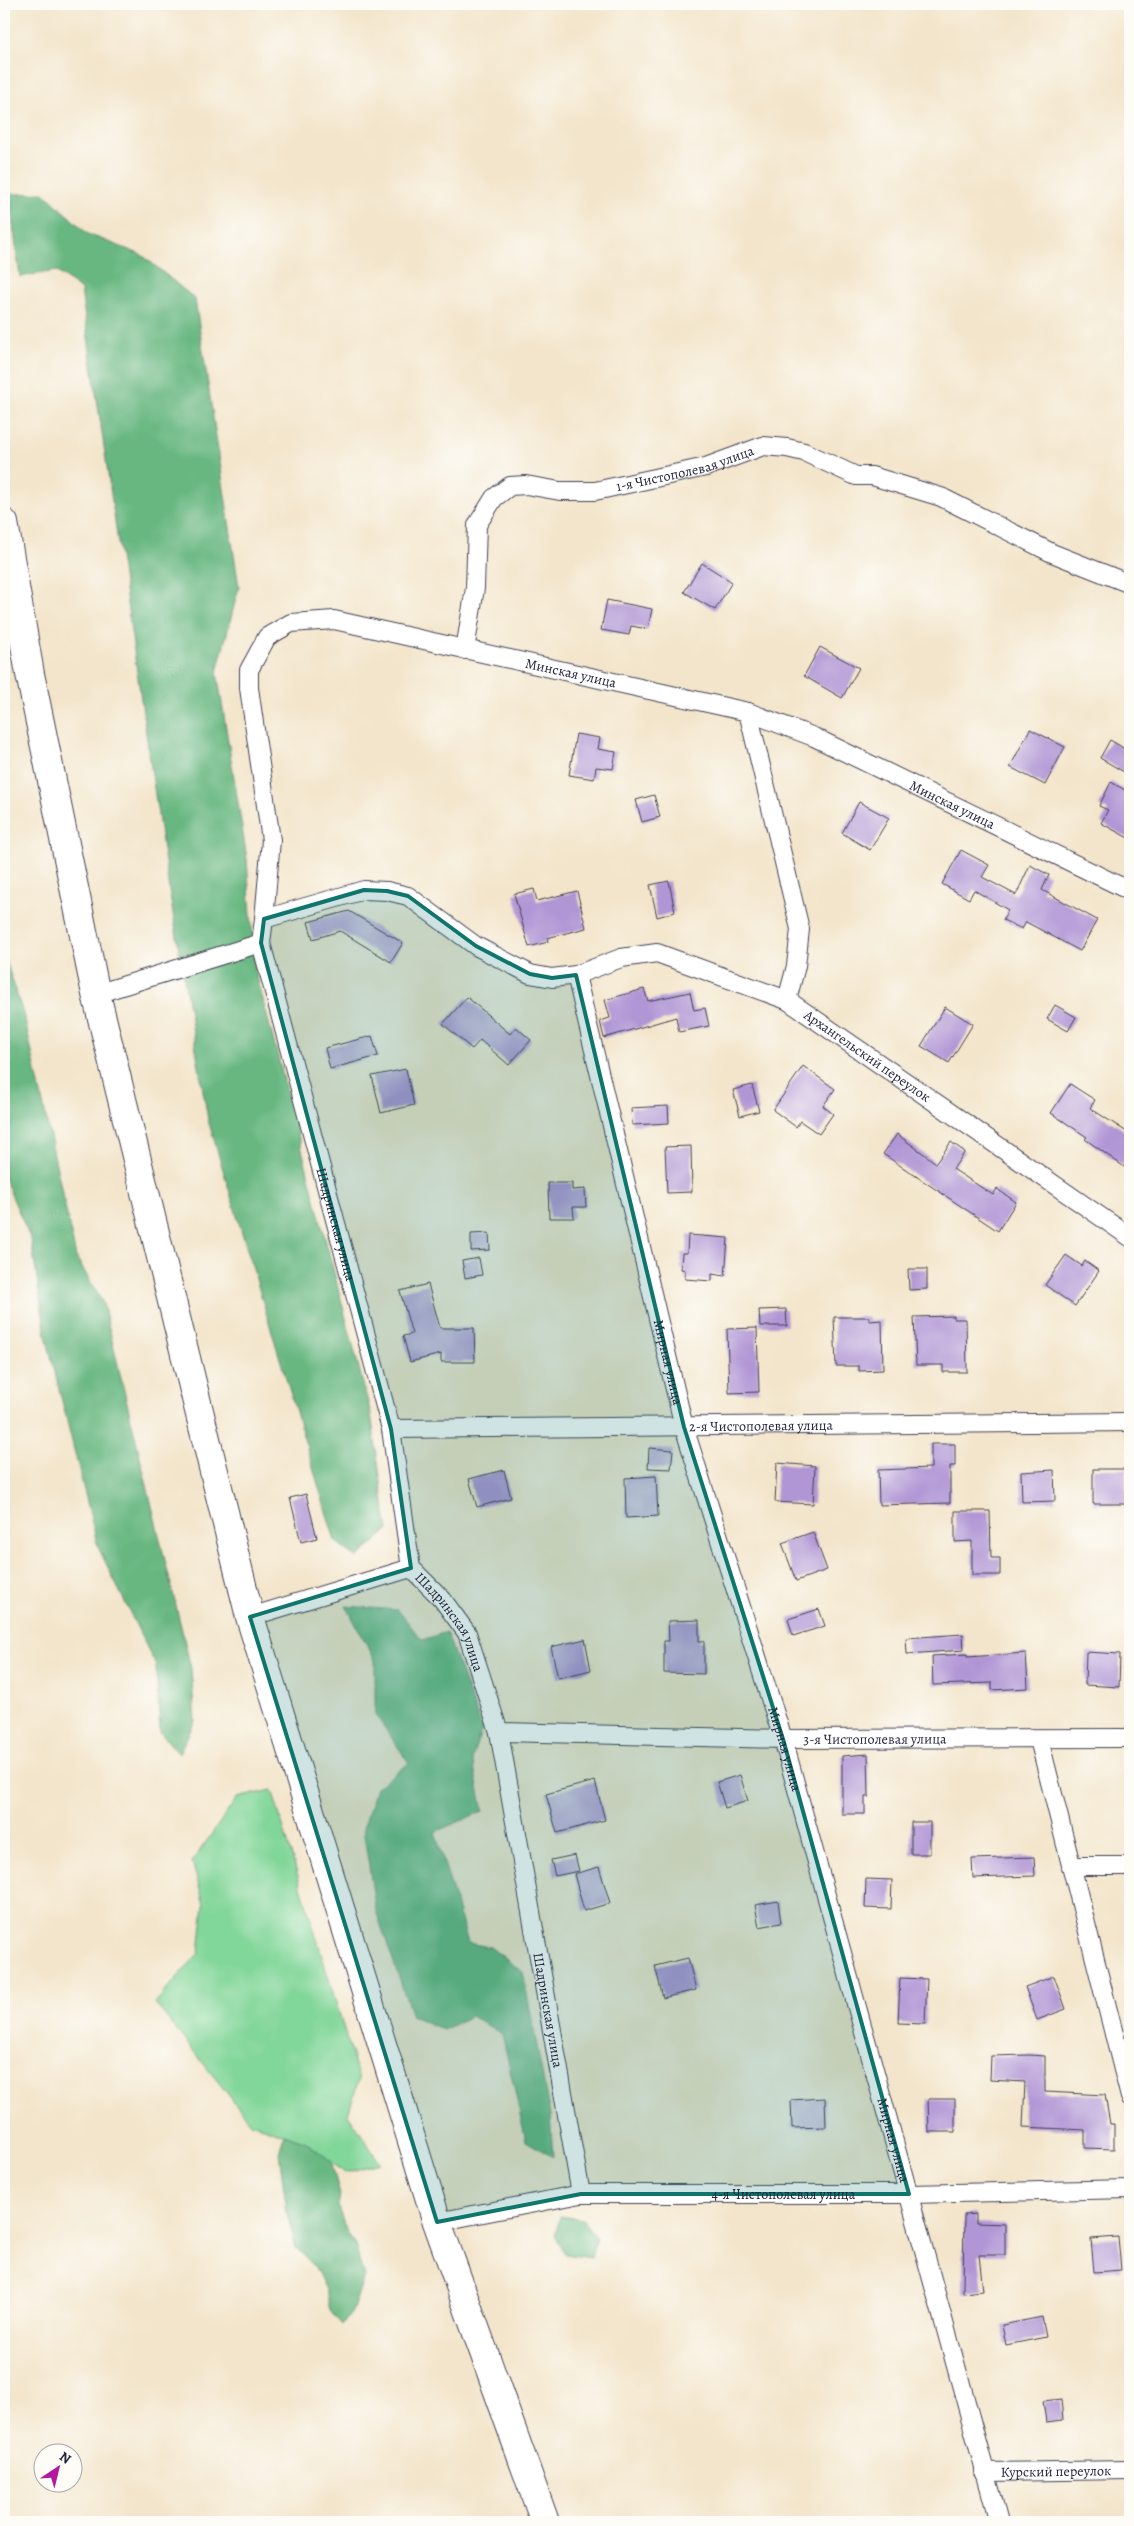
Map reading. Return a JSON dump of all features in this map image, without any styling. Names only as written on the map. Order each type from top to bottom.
[{"type":"main road","points":[[4,523],[30,674],[96,994],[250,1617],[437,2222],[544,2522]]},
{"type":"street","name":"1-я Чистополевая улица","points":[[465,650],[474,588],[477,525],[494,498],[510,486],[526,485],[560,491],[595,491],[706,467],[763,446],[804,452],[856,476],[872,476],[941,497],[1052,554],[1130,584]]},
{"type":"street","name":"Минская улица","points":[[261,944],[271,840],[249,688],[249,670],[267,637],[290,623],[334,620],[748,712],[814,737],[1130,891]]},
{"type":"street","points":[[748,712],[800,928],[796,966],[787,1000]]},
{"type":"street","name":"Архангельский переулок","points":[[264,919],[364,890],[387,891],[408,896],[476,946],[530,974],[552,978],[576,975],[621,958],[657,953],[787,1000],[1130,1237]]},
{"type":"street","points":[[96,994],[261,944]]},
{"type":"street","name":"Шадринская улица","points":[[261,944],[392,1428],[411,1568],[442,1600],[467,1633],[499,1732],[581,2194]]},
{"type":"street","name":"Мирная улица","points":[[576,975],[684,1427],[783,1739],[999,2522]]},
{"type":"street","name":"2-я Чистополевая улица","points":[[392,1428],[1130,1422]]},
{"type":"street","points":[[250,1617],[411,1568]]},
{"type":"street","name":"3-я Чистополевая улица","points":[[499,1732],[783,1739],[1130,1738]]},
{"type":"street","points":[[1039,1738],[1130,2097]]},
{"type":"street","points":[[1071,1866],[1130,1866]]},
{"type":"street","name":"4-я Чистополевая улица","points":[[437,2222],[581,2194],[909,2194],[1130,2189]]},
{"type":"street","name":"Курский переулок","points":[[984,2472],[1130,2470]]},
{"type":"highlighted area","points":[[364,890],[387,891],[408,896],[476,946],[530,974],[552,978],[576,975],[684,1427],[783,1739],[909,2194],[581,2194],[437,2222],[250,1617],[411,1568],[391,1429],[261,943],[264,919]]},
{"type":"green space","points":[[44,193],[88,234],[142,255],[195,299],[239,587],[217,672],[247,859],[255,969],[371,1414],[388,1530],[357,1558],[335,1541],[208,1120],[169,890],[81,290],[56,271],[20,277],[9,194]]},
{"type":"green space","points":[[4,954],[25,1020],[76,1257],[103,1303],[191,1668],[195,1721],[179,1754],[160,1732],[156,1666],[98,1547],[46,1336],[31,1240],[4,1178]]},
{"type":"green space","points":[[346,1606],[398,1610],[422,1640],[446,1632],[482,1728],[472,1758],[483,1811],[435,1832],[468,1943],[490,1947],[523,1972],[550,2115],[553,2157],[526,2141],[502,2034],[471,2016],[443,2030],[412,2016],[376,1911],[363,1829],[376,1788],[409,1763],[375,1714],[375,1660]]},
{"type":"green space","points":[[272,1790],[359,2079],[348,2114],[380,2163],[345,2173],[306,2142],[251,2123],[155,2003],[199,1953],[204,1904],[192,1862],[237,1798]]},
{"type":"green space","points":[[284,2134],[306,2142],[331,2161],[340,2195],[338,2207],[346,2230],[355,2245],[364,2277],[352,2312],[342,2325],[330,2311],[326,2290],[315,2267],[296,2248],[287,2213],[279,2153]]},
{"type":"green space","points":[[560,2216],[583,2219],[596,2237],[591,2258],[565,2254],[555,2236]]},
{"type":"building","points":[[702,563],[732,582],[715,610],[684,592]]},
{"type":"building","points":[[607,600],[652,609],[648,629],[631,626],[629,635],[601,630]]},
{"type":"building","points":[[820,647],[859,668],[842,698],[804,676]]},
{"type":"building","points":[[1030,729],[1065,747],[1045,785],[1010,767]]},
{"type":"building","points":[[576,734],[600,738],[598,749],[616,752],[613,769],[596,767],[594,779],[569,775]]},
{"type":"building","points":[[1110,740],[1130,752],[1130,762],[1124,772],[1100,758]]},
{"type":"building","points":[[1111,782],[1130,793],[1130,839],[1101,823],[1108,810],[1099,806]]},
{"type":"building","points":[[654,795],[660,817],[642,822],[636,800]]},
{"type":"building","points":[[859,802],[889,818],[870,850],[842,833]]},
{"type":"building","points":[[961,850],[989,865],[982,877],[1016,895],[1030,865],[1049,875],[1042,890],[1097,920],[1080,951],[1026,922],[1022,929],[1003,920],[1008,910],[974,890],[969,899],[942,884]]},
{"type":"building","points":[[669,881],[675,912],[657,917],[650,885]]},
{"type":"building","points":[[534,889],[537,901],[577,891],[586,928],[547,938],[548,942],[529,947],[514,894]]},
{"type":"building","points":[[349,911],[403,943],[391,962],[340,931],[313,939],[308,922]]},
{"type":"building","points":[[644,989],[648,1001],[690,992],[694,1010],[705,1008],[709,1026],[679,1032],[676,1017],[604,1038],[600,1021],[610,1018],[605,1000]]},
{"type":"building","points":[[467,997],[510,1034],[516,1027],[531,1040],[509,1065],[480,1040],[472,1049],[443,1024]]},
{"type":"building","points":[[1055,1005],[1076,1017],[1068,1031],[1047,1019]]},
{"type":"building","points":[[945,1007],[973,1024],[949,1063],[921,1046]]},
{"type":"building","points":[[372,1036],[378,1056],[330,1069],[325,1048]]},
{"type":"building","points":[[803,1066],[835,1089],[823,1106],[833,1114],[819,1134],[800,1121],[796,1127],[773,1110]]},
{"type":"building","points":[[406,1069],[414,1105],[381,1113],[372,1076]]},
{"type":"building","points":[[1070,1084],[1095,1100],[1090,1108],[1130,1134],[1130,1171],[1085,1139],[1087,1137],[1051,1113]]},
{"type":"building","points":[[752,1085],[759,1111],[740,1116],[733,1090]]},
{"type":"building","points":[[668,1106],[669,1123],[632,1125],[631,1108]]},
{"type":"building","points":[[897,1134],[936,1163],[951,1142],[965,1152],[953,1169],[993,1195],[997,1189],[1016,1202],[998,1231],[883,1154]]},
{"type":"building","points":[[691,1146],[692,1192],[667,1193],[665,1147]]},
{"type":"building","points":[[548,1183],[572,1183],[572,1190],[585,1189],[586,1207],[573,1207],[574,1218],[549,1218]]},
{"type":"building","points":[[489,1233],[490,1250],[471,1251],[471,1234]]},
{"type":"building","points":[[688,1235],[728,1238],[725,1276],[712,1274],[712,1281],[685,1279],[685,1270],[681,1269],[682,1253],[687,1253]]},
{"type":"building","points":[[1066,1255],[1082,1266],[1085,1261],[1099,1271],[1075,1306],[1045,1285]]},
{"type":"building","points":[[479,1258],[482,1275],[465,1278],[462,1261]]},
{"type":"building","points":[[908,1269],[927,1269],[927,1289],[909,1290]]},
{"type":"building","points":[[428,1284],[440,1328],[474,1328],[475,1362],[441,1362],[441,1354],[410,1362],[403,1336],[412,1334],[400,1291]]},
{"type":"building","points":[[786,1309],[787,1326],[760,1326],[759,1310]]},
{"type":"building","points":[[954,1316],[954,1319],[966,1319],[967,1372],[943,1372],[943,1365],[916,1365],[914,1317]]},
{"type":"building","points":[[834,1317],[869,1317],[869,1321],[882,1320],[883,1370],[859,1371],[859,1366],[836,1366]]},
{"type":"building","points":[[757,1328],[759,1392],[729,1393],[727,1329]]},
{"type":"building","points":[[931,1444],[955,1444],[955,1466],[950,1466],[950,1503],[879,1505],[878,1470],[931,1468]]},
{"type":"building","points":[[649,1448],[673,1450],[671,1469],[648,1468]]},
{"type":"building","points":[[777,1463],[815,1466],[813,1504],[775,1502]]},
{"type":"building","points":[[1093,1469],[1126,1469],[1126,1504],[1093,1504]]},
{"type":"building","points":[[504,1470],[511,1498],[477,1507],[469,1479]]},
{"type":"building","points":[[1054,1470],[1055,1501],[1022,1502],[1021,1472]]},
{"type":"building","points":[[656,1476],[658,1516],[626,1518],[625,1478]]},
{"type":"building","points":[[306,1494],[317,1538],[301,1542],[290,1498]]},
{"type":"building","points":[[955,1511],[990,1511],[991,1558],[1000,1558],[1000,1575],[972,1575],[972,1541],[955,1542]]},
{"type":"building","points":[[813,1532],[827,1570],[796,1581],[782,1543]]},
{"type":"building","points":[[819,1609],[825,1626],[793,1636],[788,1619]]},
{"type":"building","points":[[699,1620],[699,1641],[704,1641],[704,1674],[664,1673],[664,1641],[669,1641],[668,1621]]},
{"type":"building","points":[[963,1634],[964,1650],[907,1654],[906,1638]]},
{"type":"building","points":[[585,1639],[591,1670],[558,1678],[551,1647]]},
{"type":"building","points":[[1086,1652],[1120,1654],[1119,1687],[1085,1685]]},
{"type":"building","points":[[1026,1653],[1028,1688],[992,1690],[992,1683],[933,1685],[932,1656],[967,1654],[967,1657]]},
{"type":"building","points":[[868,1754],[869,1797],[865,1797],[865,1814],[842,1814],[842,1756]]},
{"type":"building","points":[[740,1775],[748,1801],[725,1808],[717,1782]]},
{"type":"building","points":[[595,1781],[605,1820],[557,1833],[546,1794]]},
{"type":"building","points":[[911,1822],[930,1822],[930,1854],[911,1854]]},
{"type":"building","points":[[575,1855],[579,1871],[555,1876],[551,1860]]},
{"type":"building","points":[[1034,1857],[1035,1876],[973,1878],[972,1859]]},
{"type":"building","points":[[599,1867],[610,1903],[584,1911],[574,1874]]},
{"type":"building","points":[[866,1879],[892,1880],[891,1909],[865,1908]]},
{"type":"building","points":[[778,1901],[781,1923],[759,1927],[755,1905]]},
{"type":"building","points":[[688,1958],[696,1990],[663,1998],[655,1966]]},
{"type":"building","points":[[1054,1976],[1066,2009],[1037,2020],[1025,1987]]},
{"type":"building","points":[[900,1978],[927,1979],[925,2024],[898,2023]]},
{"type":"building","points":[[991,2056],[1045,2056],[1045,2092],[1105,2095],[1110,2124],[1114,2124],[1114,2149],[1085,2148],[1085,2130],[1023,2127],[1025,2082],[990,2080]]},
{"type":"building","points":[[825,2098],[826,2127],[792,2128],[791,2100]]},
{"type":"building","points":[[928,2099],[955,2099],[955,2132],[929,2132]]},
{"type":"building","points":[[976,2214],[976,2223],[1005,2224],[1005,2255],[979,2255],[983,2291],[963,2293],[964,2215]]},
{"type":"building","points":[[1118,2237],[1121,2270],[1094,2272],[1091,2239]]},
{"type":"building","points":[[1042,2317],[1046,2337],[1006,2345],[1002,2325]]},
{"type":"building","points":[[1061,2399],[1063,2420],[1046,2422],[1043,2401]]}]
